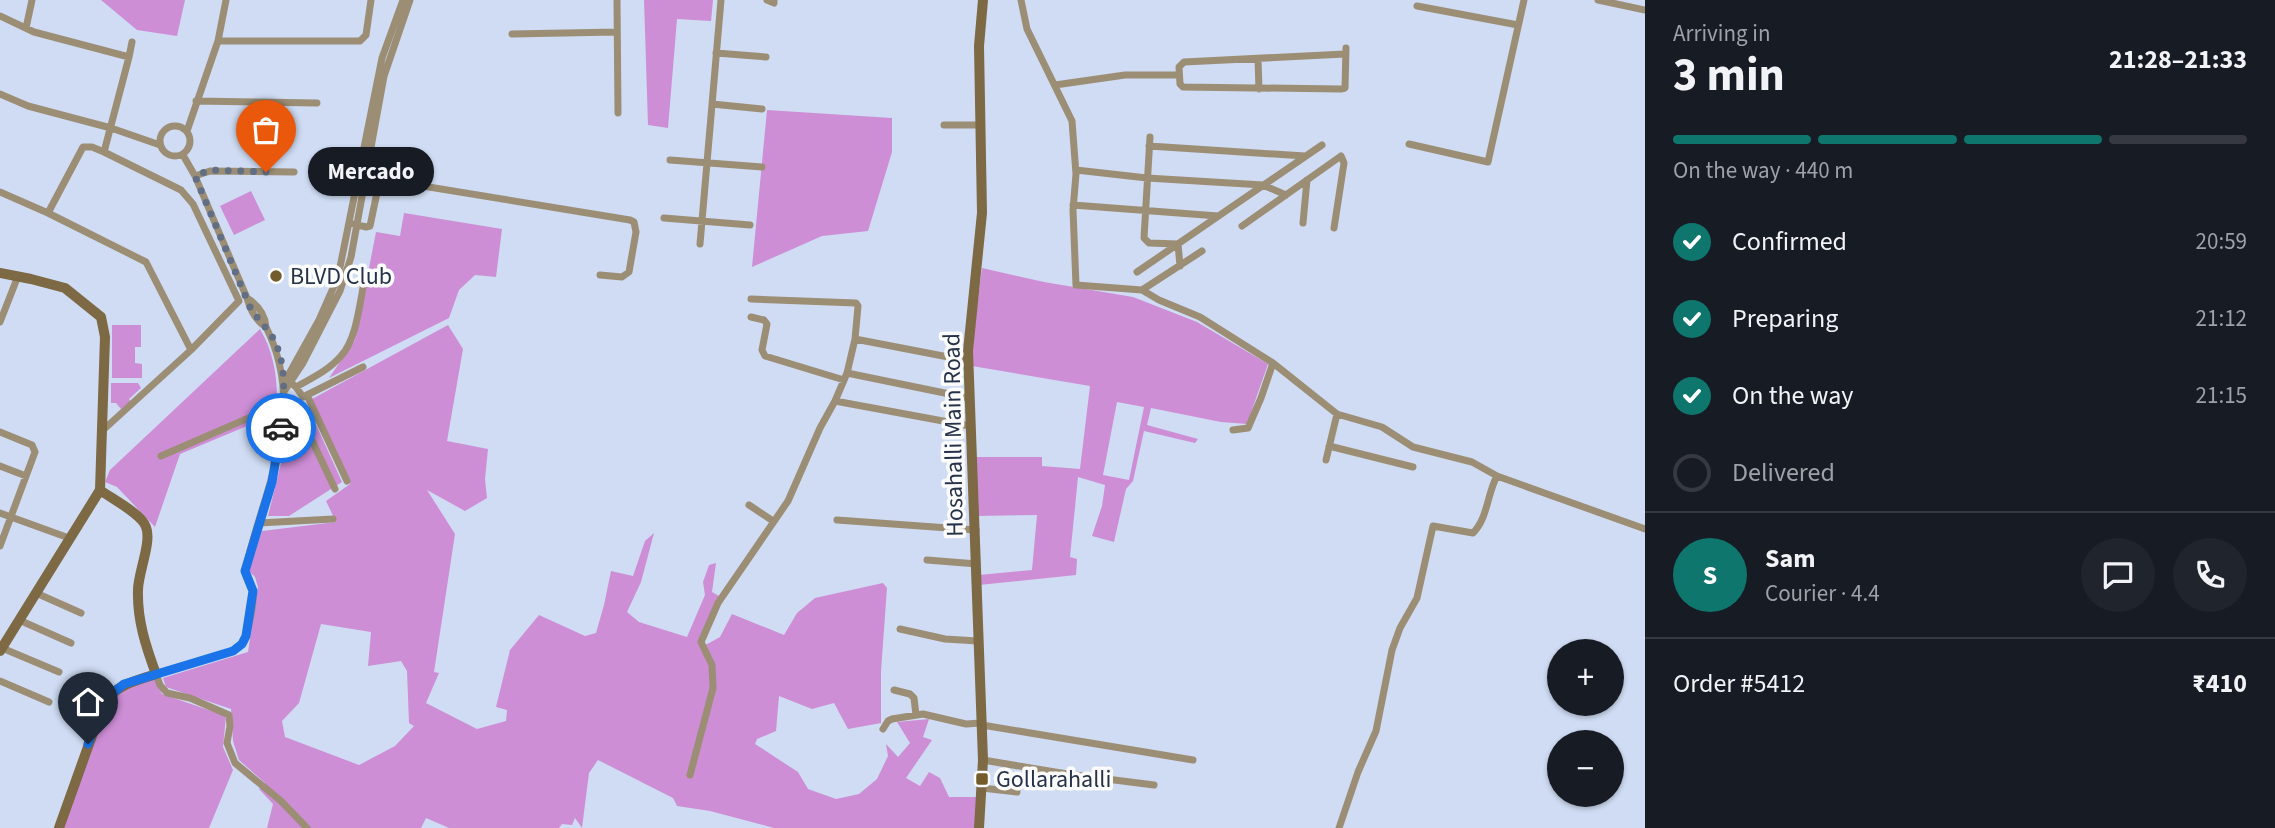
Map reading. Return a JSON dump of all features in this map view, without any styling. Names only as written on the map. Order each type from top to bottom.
[{"type":"street","points":[[26,28],[32,0]]},
{"type":"street","points":[[183,155],[191,144],[187,131],[218,41],[226,0]]},
{"type":"street","points":[[218,41],[360,41],[366,35],[371,0]]},
{"type":"street","points":[[353,223],[382,58],[403,0]]},
{"type":"street","points":[[59,828],[104,702],[110,694],[124,684],[233,651],[242,644],[246,636],[253,591],[245,571],[272,482],[290,369],[319,320],[338,277],[372,152],[384,76],[410,0]]},
{"type":"street","points":[[617,0],[618,113]]},
{"type":"street","points":[[700,244],[721,0]]},
{"type":"street","name":"Hosahalli Main Road","points":[[979,828],[983,760],[969,361],[982,213],[979,46],[983,0]]},
{"type":"street","points":[[1021,0],[1027,29],[1072,121],[1076,170],[1073,205],[1076,285],[1142,290],[1200,317],[1273,363],[1337,414],[1382,428],[1413,447],[1472,462],[1497,476],[1645,529]]},
{"type":"street","points":[[1409,144],[1488,162],[1524,0]]},
{"type":"street","points":[[1598,0],[1645,10]]},
{"type":"street","points":[[1417,6],[1518,25]]},
{"type":"street","points":[[0,16],[26,28],[129,57]]},
{"type":"street","points":[[512,34],[617,32]]},
{"type":"street","points":[[104,152],[132,42]]},
{"type":"street","points":[[1346,51],[1345,88],[1259,89],[1183,87],[1180,84],[1179,68],[1185,62],[1258,59],[1346,51]]},
{"type":"street","points":[[716,52],[766,57]]},
{"type":"street","points":[[1258,59],[1259,89]]},
{"type":"street","points":[[1055,85],[1125,75],[1179,75]]},
{"type":"street","points":[[0,94],[28,106],[111,128],[160,145]]},
{"type":"street","points":[[197,101],[317,103]]},
{"type":"street","points":[[712,104],[761,109]]},
{"type":"street","points":[[183,155],[169,155],[164,152],[160,138],[168,127],[174,125],[187,131]]},
{"type":"street","points":[[944,125],[980,125]]},
{"type":"street","points":[[1178,244],[1145,241],[1149,141],[1305,156]]},
{"type":"street","points":[[1137,272],[1322,145]]},
{"type":"street","points":[[48,213],[83,147],[104,152],[181,190],[193,204],[239,301],[191,350],[102,431]]},
{"type":"street","points":[[183,155],[195,176],[247,298],[257,304],[265,320],[288,388],[303,397],[363,367]]},
{"type":"street","points":[[1242,226],[1341,156],[1335,228]]},
{"type":"street","points":[[670,160],[762,167]]},
{"type":"street","points":[[195,176],[210,170],[294,172]]},
{"type":"street","points":[[1076,170],[1263,186],[1286,195]]},
{"type":"street","points":[[353,223],[370,226],[379,183],[386,180],[634,222],[636,232],[629,272],[622,276],[600,275]]},
{"type":"street","points":[[1303,223],[1307,180]]},
{"type":"street","points":[[0,192],[146,261],[191,350]]},
{"type":"street","points":[[1073,205],[1218,216]]},
{"type":"street","points":[[664,218],[750,225]]},
{"type":"street","points":[[1178,244],[1180,266]]},
{"type":"street","points":[[1142,290],[1202,251]]},
{"type":"street","points":[[0,273],[65,288],[101,317],[105,337],[100,490],[1,650],[59,672]]},
{"type":"street","points":[[162,456],[267,410],[288,388],[320,374],[342,355],[351,341],[366,273]]},
{"type":"street","points":[[0,322],[18,276]]},
{"type":"street","points":[[690,775],[713,688],[712,664],[701,642],[703,633],[718,603],[788,501],[835,401],[855,339],[856,303],[751,299]]},
{"type":"street","points":[[751,317],[764,320],[767,324],[762,350],[765,356],[845,376],[969,398]]},
{"type":"street","points":[[855,339],[969,361]]},
{"type":"street","points":[[1233,430],[1248,428],[1273,363]]},
{"type":"street","points":[[307,395],[347,481]]},
{"type":"street","points":[[835,401],[970,426]]},
{"type":"street","points":[[299,413],[335,489]]},
{"type":"street","points":[[1325,460],[1337,414]]},
{"type":"street","points":[[0,432],[32,446],[35,452],[0,546]]},
{"type":"street","points":[[1329,446],[1413,467]]},
{"type":"street","points":[[0,466],[26,476]]},
{"type":"street","points":[[1339,828],[1358,772],[1376,731],[1392,650],[1416,598],[1433,526],[1473,533],[1481,525],[1497,476]]},
{"type":"street","points":[[100,490],[136,515],[146,526],[147,536],[138,590],[144,643],[160,685],[167,693],[190,698],[229,715],[227,743],[235,763],[281,801],[307,828]]},
{"type":"street","points":[[750,505],[772,521]]},
{"type":"street","points":[[0,513],[69,538]]},
{"type":"street","points":[[259,523],[333,519]]},
{"type":"street","points":[[837,520],[976,530]]},
{"type":"street","points":[[927,560],[977,564]]},
{"type":"street","points":[[36,593],[81,613]]},
{"type":"street","points":[[19,620],[71,643]]},
{"type":"street","points":[[900,629],[944,639],[978,641]]},
{"type":"street","points":[[0,681],[49,702]]},
{"type":"street","points":[[894,690],[914,698],[916,715]]},
{"type":"street","points":[[883,729],[888,721],[916,715],[935,716],[966,724],[981,724],[1193,760]]},
{"type":"street","points":[[983,760],[1154,785]]},
{"type":"street","points":[[982,788],[1017,792]]},
{"type":"shaded area","points":[[101,0],[185,0],[177,36],[137,30]]},
{"type":"shaded area","points":[[644,0],[713,0],[711,21],[677,19],[668,128],[648,125]]},
{"type":"shaded area","points":[[767,110],[892,118],[892,152],[868,231],[822,236],[752,267]]},
{"type":"shaded area","points":[[251,191],[265,220],[234,235],[220,206]]},
{"type":"shaded area","points":[[404,213],[502,229],[496,277],[475,275],[459,290],[449,318],[329,378],[355,340],[376,232],[400,236]]},
{"type":"shaded area","points":[[982,268],[1133,297],[1197,322],[1268,364],[1247,424],[1221,422],[1151,408],[1147,425],[1198,439],[1195,443],[1144,431],[1133,481],[1126,489],[1114,542],[1092,536],[1102,506],[1105,485],[1078,477],[1070,557],[1077,559],[1076,575],[979,585],[979,575],[1032,570],[1037,515],[977,516],[975,457],[1042,457],[1042,466],[1080,469],[1090,386],[972,366]],"holes":[[[1117,402],[1144,407],[1129,480],[1103,475]]]},
{"type":"shaded area","points":[[112,325],[141,325],[141,347],[135,347],[135,363],[142,364],[142,378],[112,378]]},
{"type":"shaded area","points":[[448,325],[463,349],[447,441],[488,449],[485,479],[487,498],[465,511],[427,490],[455,534],[434,672],[439,673],[426,703],[477,729],[506,721],[507,710],[496,707],[510,650],[539,615],[585,636],[596,633],[611,571],[633,576],[645,541],[654,533],[641,582],[627,612],[639,622],[687,637],[705,595],[703,582],[709,565],[716,563],[712,592],[719,596],[700,639],[700,648],[720,637],[732,614],[784,635],[797,613],[815,598],[883,583],[887,588],[881,671],[881,723],[848,729],[834,703],[812,709],[779,696],[776,731],[757,739],[755,744],[798,772],[808,789],[836,799],[859,794],[877,779],[888,756],[886,744],[898,757],[910,743],[897,722],[929,719],[923,737],[932,740],[906,778],[920,786],[929,772],[940,778],[949,797],[976,797],[976,828],[774,828],[710,811],[677,806],[673,798],[598,760],[589,773],[582,828],[575,818],[572,825],[562,824],[559,828],[449,828],[426,818],[421,828],[267,828],[273,804],[259,789],[265,783],[239,760],[233,741],[231,709],[166,687],[163,678],[248,652],[258,587],[255,577],[249,571],[262,531],[336,522],[326,501],[350,484],[312,399]],"holes":[[[321,624],[371,632],[368,666],[401,661],[407,671],[409,723],[414,726],[395,746],[359,765],[285,737],[282,721],[299,703]]]},
{"type":"shaded area","points":[[260,329],[275,370],[276,414],[180,454],[155,527],[117,487],[105,482],[110,470]]},
{"type":"shaded area","points":[[111,383],[138,383],[141,388],[129,399],[131,402],[121,409],[116,403],[111,403]]},
{"type":"shaded area","points":[[309,409],[342,482],[289,516],[268,516],[288,434],[290,412]]},
{"type":"shaded area","points":[[154,678],[162,694],[226,716],[223,747],[233,770],[209,828],[62,828],[112,694]]},
{"type":"way so far","points":[[266,172],[210,170],[195,176],[250,307],[260,323],[266,327],[280,359],[285,396],[281,428]]},
{"type":"place","name":"Mercado","points":[[266,172]]},
{"type":"place","name":"BLVD Club","points":[[276,276]]},
{"type":"place","name":"Gollarahalli","points":[[982,779]]},
{"type":"route","points":[[88,744],[104,702],[124,684],[233,651],[242,644],[246,636],[253,591],[245,571],[272,482],[281,428]]}]
